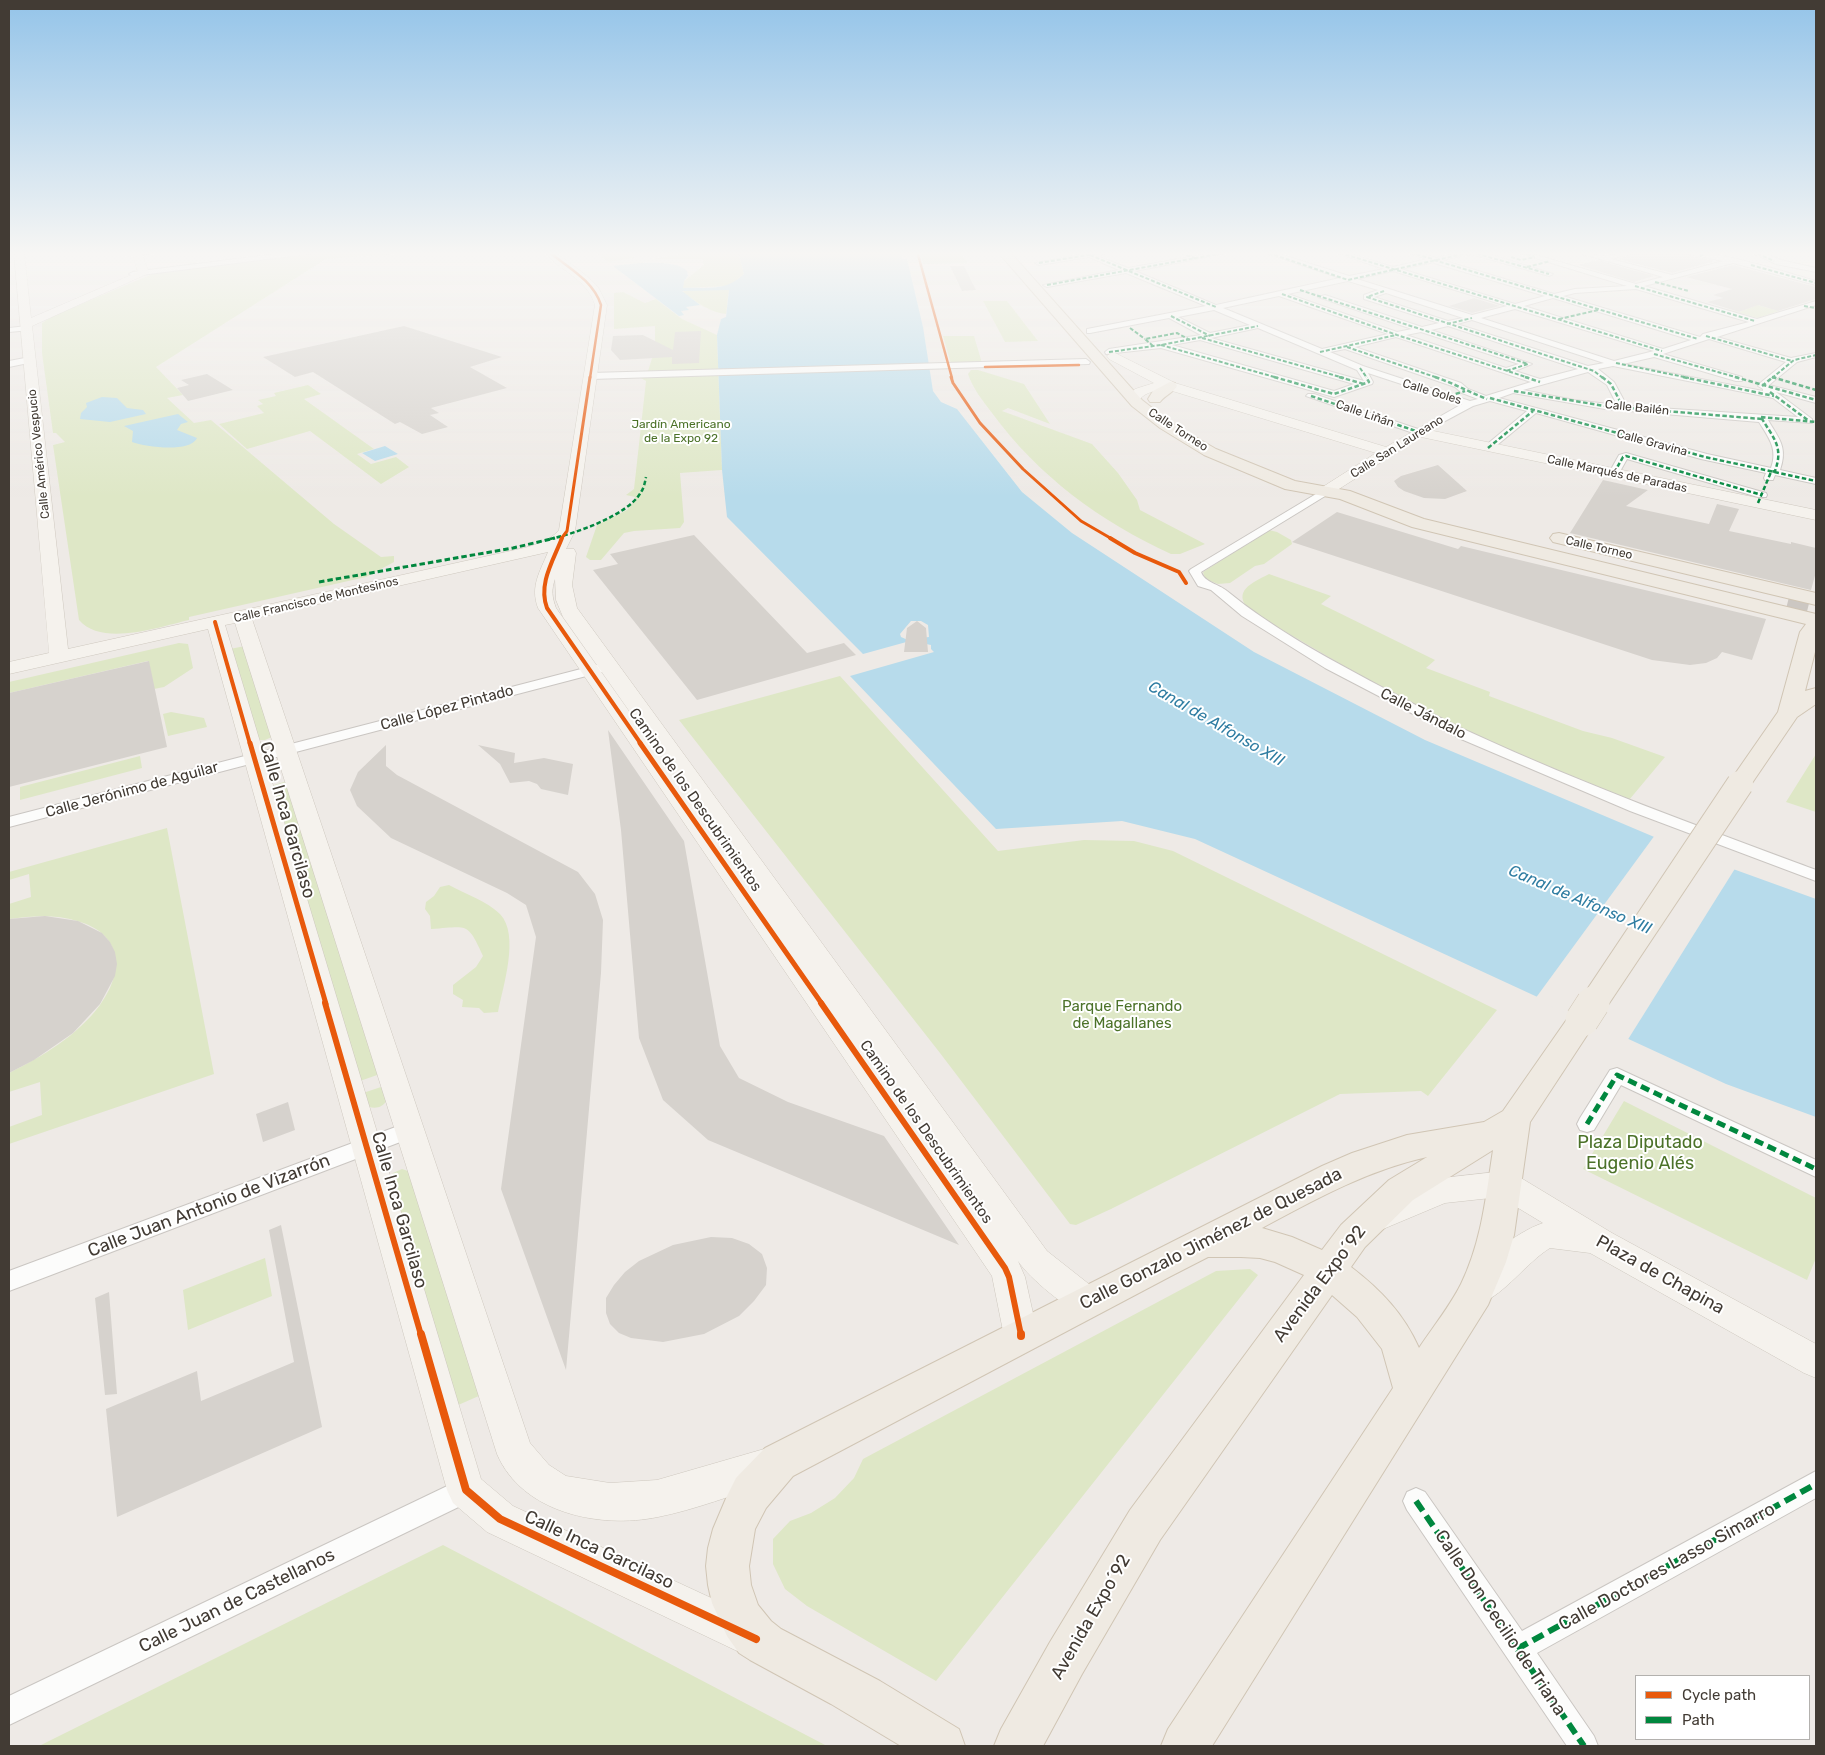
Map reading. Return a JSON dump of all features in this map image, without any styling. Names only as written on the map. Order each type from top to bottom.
[{"type":"main road","name":"Calle Torneo","points":[[1074,333],[1097,359],[1147,392],[1165,425],[1210,452],[1291,485],[1326,491],[1788,601]]},
{"type":"main road","name":"Calle Torneo","points":[[1090,333],[1097,359]]},
{"type":"main road","points":[[1097,359],[1096,366],[1114,388],[1147,392]]},
{"type":"main road","name":"Calle Torneo","points":[[1385,506],[1475,519]]},
{"type":"main road","name":"Calle Torneo","points":[[1385,506],[1418,523],[1816,620]]},
{"type":"main road","name":"Calle Torneo","points":[[1540,534],[1816,599]]},
{"type":"main road","points":[[1185,1746],[1475,1294],[1492,1251],[1505,1184],[1511,1118],[1789,712],[1810,632],[1816,624]]},
{"type":"main road","points":[[1789,712],[1815,696]]},
{"type":"main road","name":"Calle Gonzalo Jiménez de Quesada","points":[[779,1462],[1158,1265],[1206,1243],[1290,1196],[1356,1166],[1511,1118]]},
{"type":"main road","name":"Avenida Expo´92","points":[[1018,1746],[1066,1658],[1145,1525],[1327,1271],[1364,1224],[1401,1190],[1511,1118]]},
{"type":"main road","points":[[1206,1243],[1258,1243],[1298,1256],[1327,1271],[1376,1310],[1396,1339],[1406,1363],[1413,1392]]},
{"type":"main road","points":[[756,1639],[734,1607],[727,1578],[730,1546],[736,1522],[752,1492],[779,1462]]},
{"type":"main road","name":"Calle Inca Garcilaso","points":[[756,1639],[868,1699],[942,1746]]},
{"type":"street","name":"Calle Américo Vespucio","points":[[28,333],[59,657]]},
{"type":"street","name":"Camino de los Descubrimientos","points":[[597,333],[567,531],[534,576],[548,608],[599,668],[1036,1261],[1088,1302]]},
{"type":"street","points":[[1137,333],[1157,346],[1334,394],[1370,382],[1360,368]]},
{"type":"street","points":[[1145,339],[1177,333],[1190,340]]},
{"type":"street","points":[[1199,333],[1206,337],[1364,384]]},
{"type":"street","points":[[591,376],[985,366],[1097,359],[1223,333]]},
{"type":"street","name":"Calle Goles","points":[[1274,333],[1360,368],[1470,404]]},
{"type":"street","points":[[1391,333],[1540,382]]},
{"type":"street","points":[[1320,352],[1408,333]]},
{"type":"street","points":[[1431,333],[1528,364],[1506,370]]},
{"type":"street","points":[[1474,333],[1594,371],[1611,384],[1623,407]]},
{"type":"street","points":[[1519,333],[1616,364],[1774,396]]},
{"type":"street","points":[[1596,333],[1762,386],[1816,400]]},
{"type":"street","points":[[1687,333],[1792,361]]},
{"type":"street","name":"Calle San Laureano","points":[[1326,491],[1418,432],[1470,404],[1540,382],[1658,353],[1716,333]]},
{"type":"street","name":"Calle Gravina","points":[[1347,347],[1458,385],[1465,391],[1533,411],[1705,458],[1816,481]]},
{"type":"street","points":[[1762,386],[1792,361],[1815,355]]},
{"type":"street","name":"Calle Torneo","points":[[1097,359],[1147,392],[1387,452]]},
{"type":"street","points":[[9,364],[30,360]]},
{"type":"street","points":[[1772,378],[1816,390]]},
{"type":"street","points":[[1762,386],[1813,421]]},
{"type":"street","name":"Calle Liñán","points":[[1321,391],[1311,396],[1418,432]]},
{"type":"street","points":[[1449,396],[1465,391]]},
{"type":"street","name":"Calle Bailén","points":[[1514,391],[1538,397],[1623,407],[1813,421]]},
{"type":"street","points":[[1488,448],[1533,411]]},
{"type":"street","points":[[1760,499],[1771,472],[1775,471],[1780,459],[1780,448],[1761,418]]},
{"type":"street","name":"Calle Marqués de Paradas","points":[[1418,432],[1614,473],[1760,499],[1816,516]]},
{"type":"street","name":"Calle Jándalo","points":[[1326,491],[1195,571],[1196,577],[1202,583],[1215,587],[1246,613],[1330,665],[1466,736],[1642,810],[1816,876]]},
{"type":"street","name":"Camino de los Descubrimientos","points":[[562,538],[568,551],[562,584],[565,604],[599,668],[1005,1268],[1009,1277],[1021,1336]]},
{"type":"street","name":"Calle Francisco de Montesinos","points":[[9,668],[480,564],[541,549],[562,538]]},
{"type":"street","points":[[480,564],[510,565],[534,576]]},
{"type":"street","name":"Calle Inca Garcilaso","points":[[242,616],[515,1454],[536,1478],[560,1493],[610,1502],[657,1499],[779,1462]]},
{"type":"street","name":"Calle Inca Garcilaso","points":[[215,622],[466,1490],[500,1519],[756,1639]]},
{"type":"street","name":"Calle López Pintado","points":[[255,758],[599,668]]},
{"type":"street","name":"Calle Jerónimo de Aguilar","points":[[9,822],[255,758]]},
{"type":"street","points":[[1587,1124],[1616,1075],[1816,1169]]},
{"type":"street","name":"Calle Juan Antonio de Vizarrón","points":[[9,1281],[409,1130]]},
{"type":"street","points":[[1364,1224],[1442,1191],[1505,1184]]},
{"type":"street","name":"Plaza de Chapina","points":[[1505,1184],[1601,1243],[1816,1362]]},
{"type":"street","points":[[1475,1294],[1525,1248],[1546,1235],[1566,1235],[1601,1243]]},
{"type":"street","name":"Calle Doctores Lasso Simarro","points":[[1517,1649],[1816,1484]]},
{"type":"street","name":"Calle Juan de Castellanos","points":[[9,1711],[466,1490]]},
{"type":"street","name":"Calle Don Cecilio de Triana","points":[[1416,1501],[1584,1746]]},
{"type":"green space","points":[[42,333],[210,333],[156,367],[183,395],[167,398],[194,423],[211,420],[334,524],[381,557],[394,556],[394,562],[366,577],[189,617],[189,620],[147,630],[116,634],[89,628],[79,620],[53,445],[65,442],[56,433],[53,433],[42,353]]},
{"type":"green space","name":"Jardín Americano de la Expo 92","points":[[655,333],[712,333],[717,335],[722,470],[680,473],[684,522],[680,528],[624,533],[601,560],[590,560],[586,557],[597,525],[627,510],[635,500],[635,497],[626,495],[634,489],[646,381],[639,377],[648,371],[655,349]]},
{"type":"green space","points":[[1000,333],[1032,333],[1038,341],[1005,342]]},
{"type":"green space","points":[[943,336],[974,336],[982,363],[951,364]]},
{"type":"green space","points":[[971,370],[978,370],[1024,384],[1050,424],[1008,408],[1002,411],[1092,444],[1118,473],[1137,500],[1140,510],[1205,544],[1180,554],[1171,554],[1120,527],[1072,495],[1050,477],[1010,436],[975,390],[968,374]]},
{"type":"green space","points":[[308,385],[321,394],[304,399],[374,449],[357,454],[371,464],[396,457],[409,467],[381,484],[310,431],[247,449],[219,424],[264,413],[257,406],[263,404],[258,400],[276,396],[274,393]]},
{"type":"green space","points":[[1269,530],[1291,540],[1292,544],[1264,564],[1255,566],[1230,583],[1218,584],[1205,579],[1203,572]]},
{"type":"green space","points":[[1269,574],[1331,596],[1321,604],[1435,660],[1426,668],[1490,692],[1489,696],[1583,731],[1612,738],[1665,757],[1629,800],[1476,736],[1373,683],[1250,611],[1245,604],[1243,593],[1251,584]]},
{"type":"green space","points":[[179,643],[188,644],[193,668],[164,687],[154,689],[148,661],[9,693],[9,682]]},
{"type":"green space","points":[[245,646],[272,737],[265,740],[259,740],[230,649]]},
{"type":"green space","name":"Parque Fernando de Magallanes","points":[[840,676],[998,851],[1084,840],[1134,841],[1173,851],[1497,1010],[1428,1096],[1421,1091],[1340,1094],[1111,1209],[1076,1225],[1070,1224],[940,1053],[679,720]]},
{"type":"green space","points":[[171,712],[204,718],[207,727],[168,736],[163,714]]},
{"type":"green space","points":[[1816,754],[1816,812],[1786,802]]},
{"type":"green space","points":[[140,756],[142,768],[20,800],[20,787]]},
{"type":"green space","points":[[287,781],[380,1074],[360,1081],[271,786]]},
{"type":"green space","points":[[167,828],[214,1074],[9,1144],[9,1127],[42,1115],[40,1082],[9,1092],[9,1073],[47,1052],[81,1026],[100,1005],[108,992],[116,967],[115,955],[111,944],[103,934],[92,927],[77,921],[52,916],[9,919],[9,904],[31,897],[29,874],[9,880],[9,872]]},
{"type":"green space","points":[[449,885],[495,909],[506,923],[509,935],[508,961],[498,1012],[484,1013],[479,1008],[462,1007],[463,1000],[453,994],[453,985],[476,967],[483,956],[473,937],[465,929],[452,927],[431,929],[430,916],[425,909],[426,902],[434,896],[440,887]]},
{"type":"green space","points":[[384,1086],[387,1100],[379,1107],[369,1107],[363,1093]]},
{"type":"green space","name":"Plaza Diputado Eugenio Alés","points":[[1624,1101],[1816,1198],[1816,1258],[1807,1280],[1583,1169]]},
{"type":"green space","points":[[402,1169],[411,1172],[481,1395],[456,1406],[390,1177],[393,1173]]},
{"type":"green space","points":[[265,1258],[272,1296],[188,1330],[183,1290]]},
{"type":"green space","points":[[1250,1269],[1258,1275],[936,1681],[807,1606],[785,1589],[773,1564],[773,1539],[790,1521],[811,1513],[835,1498],[854,1478],[863,1459],[1216,1271]]},
{"type":"green space","points":[[443,1545],[827,1746],[39,1746]]},
{"type":"water","name":"Canal de Alfonso XIII","points":[[718,333],[924,333],[933,391],[941,402],[957,409],[1022,492],[1072,533],[1254,652],[1425,740],[1711,861],[1816,899],[1816,1117],[1726,1084],[1195,839],[1122,821],[996,829],[850,676],[934,652],[931,649],[931,645],[926,644],[921,638],[929,637],[928,625],[921,621],[911,621],[900,634],[901,637],[910,641],[863,654],[727,517],[722,470]]},
{"type":"water","points":[[102,397],[117,398],[127,408],[143,410],[146,414],[110,422],[80,419],[81,413],[87,407],[86,403]]},
{"type":"water","points":[[178,414],[188,422],[181,424],[177,430],[197,438],[193,443],[186,446],[167,448],[132,442],[133,431],[124,426]]},
{"type":"water","points":[[385,446],[398,454],[375,461],[362,453]]},
{"type":"pier","points":[[1655,835],[1736,867],[1627,1041],[1535,999]]},
{"type":"building","points":[[373,333],[426,333],[502,357],[470,367],[507,388],[431,408],[439,413],[430,415],[448,427],[422,434],[400,422],[395,424],[313,372],[295,377],[263,357]]},
{"type":"building","points":[[675,333],[701,333],[699,363],[672,364],[672,357],[620,360],[611,350],[613,336],[643,335],[673,350]]},
{"type":"building","points":[[207,374],[233,390],[188,401],[177,388],[189,385],[181,380]]},
{"type":"building","points":[[1438,465],[1467,491],[1445,499],[1424,498],[1404,491],[1394,481],[1401,476]]},
{"type":"building","points":[[1603,480],[1648,490],[1626,506],[1709,524],[1717,504],[1739,509],[1729,531],[1816,548],[1816,572],[1811,590],[1570,533]]},
{"type":"building","points":[[1337,512],[1458,549],[1461,546],[1766,619],[1752,660],[1722,652],[1717,658],[1706,663],[1690,665],[1652,660],[1292,542]]},
{"type":"building","points":[[694,535],[807,653],[844,643],[856,655],[697,700],[593,570],[618,564],[610,554]]},
{"type":"building","points":[[917,621],[926,628],[928,652],[904,652],[907,628]]},
{"type":"building","points":[[149,661],[167,747],[9,787],[9,693]]},
{"type":"building","points":[[608,730],[684,841],[720,1046],[739,1078],[788,1102],[884,1136],[959,1245],[708,1140],[663,1100],[639,1038],[621,830]]},
{"type":"building","points":[[386,745],[386,766],[397,775],[578,872],[595,894],[603,920],[601,973],[566,1370],[501,1189],[536,937],[526,905],[507,893],[391,838],[357,806],[350,790],[358,772]]},
{"type":"building","points":[[478,745],[515,753],[514,763],[544,758],[573,764],[568,795],[541,789],[537,784],[529,781],[510,783],[500,764]]},
{"type":"building","points":[[45,916],[78,921],[102,933],[110,942],[115,952],[117,964],[115,976],[100,1004],[73,1033],[34,1060],[9,1073],[9,919]]},
{"type":"building","points":[[288,1102],[295,1130],[263,1142],[256,1114]]},
{"type":"building","points":[[281,1225],[322,1427],[117,1517],[106,1409],[197,1371],[201,1401],[294,1362],[269,1230]]},
{"type":"building","points":[[711,1237],[732,1238],[749,1244],[762,1254],[767,1268],[766,1285],[739,1316],[704,1334],[663,1342],[631,1338],[619,1333],[610,1324],[606,1313],[606,1298],[625,1272],[639,1261],[673,1245]]},
{"type":"building","points":[[109,1292],[117,1394],[105,1395],[95,1298]]},
{"type":"tunnel","points":[[1788,601],[1816,608]]},
{"type":"marked path","points":[[1137,333],[1145,339]]},
{"type":"marked path","points":[[1153,346],[1145,339],[1177,333],[1190,340]]},
{"type":"marked path","points":[[1204,333],[1210,336]]},
{"type":"marked path","points":[[1109,352],[1161,345],[1223,333]]},
{"type":"marked path","points":[[1391,333],[1540,382]]},
{"type":"marked path","points":[[1432,333],[1528,364],[1506,371]]},
{"type":"marked path","points":[[1477,333],[1594,371],[1611,384],[1623,407]]},
{"type":"marked path","points":[[1603,333],[1662,351]]},
{"type":"marked path","points":[[1678,333],[1698,339]]},
{"type":"marked path","points":[[1320,352],[1396,335]]},
{"type":"marked path","points":[[1706,336],[1792,361]]},
{"type":"marked path","points":[[1202,338],[1364,384]]},
{"type":"marked path","points":[[1161,345],[1334,394],[1369,382],[1360,368]]},
{"type":"marked path","points":[[1347,347],[1458,385],[1465,391],[1487,399]]},
{"type":"marked path","points":[[1654,354],[1816,400]]},
{"type":"marked path","points":[[1762,386],[1794,360],[1816,355]]},
{"type":"marked path","points":[[1616,363],[1774,396]]},
{"type":"marked path","points":[[1772,377],[1816,390]]},
{"type":"marked path","points":[[1449,396],[1465,391]]},
{"type":"marked path","points":[[1514,391],[1605,406],[1762,419]]},
{"type":"marked path","points":[[1770,392],[1809,421]]},
{"type":"marked path","points":[[1311,396],[1419,432]]},
{"type":"marked path","points":[[1490,398],[1705,457],[1816,481]]},
{"type":"marked path","points":[[1488,448],[1533,411]]},
{"type":"marked path","points":[[1761,417],[1816,422]]},
{"type":"marked path","points":[[1758,503],[1771,472],[1775,471],[1779,455],[1777,442],[1761,417]]},
{"type":"marked path","points":[[1614,473],[1623,457],[1626,456],[1762,495]]},
{"type":"marked path","points":[[319,582],[513,548],[576,533],[626,507],[641,493],[646,477]]},
{"type":"marked path","points":[[1587,1124],[1617,1075],[1816,1169]]},
{"type":"marked path","points":[[1517,1649],[1816,1484]]},
{"type":"marked path","points":[[1416,1501],[1584,1746]]},
{"type":"cycle path","points":[[597,333],[567,531],[562,537],[543,587],[543,597],[547,608],[1005,1268],[1009,1277],[1021,1336]]},
{"type":"cycle path","points":[[939,333],[953,383],[980,423],[1023,469],[1081,521],[1135,553],[1179,572],[1186,583]]},
{"type":"cycle path","points":[[985,367],[1079,365]]},
{"type":"cycle path","points":[[215,622],[466,1490],[500,1519],[756,1639]]}]
